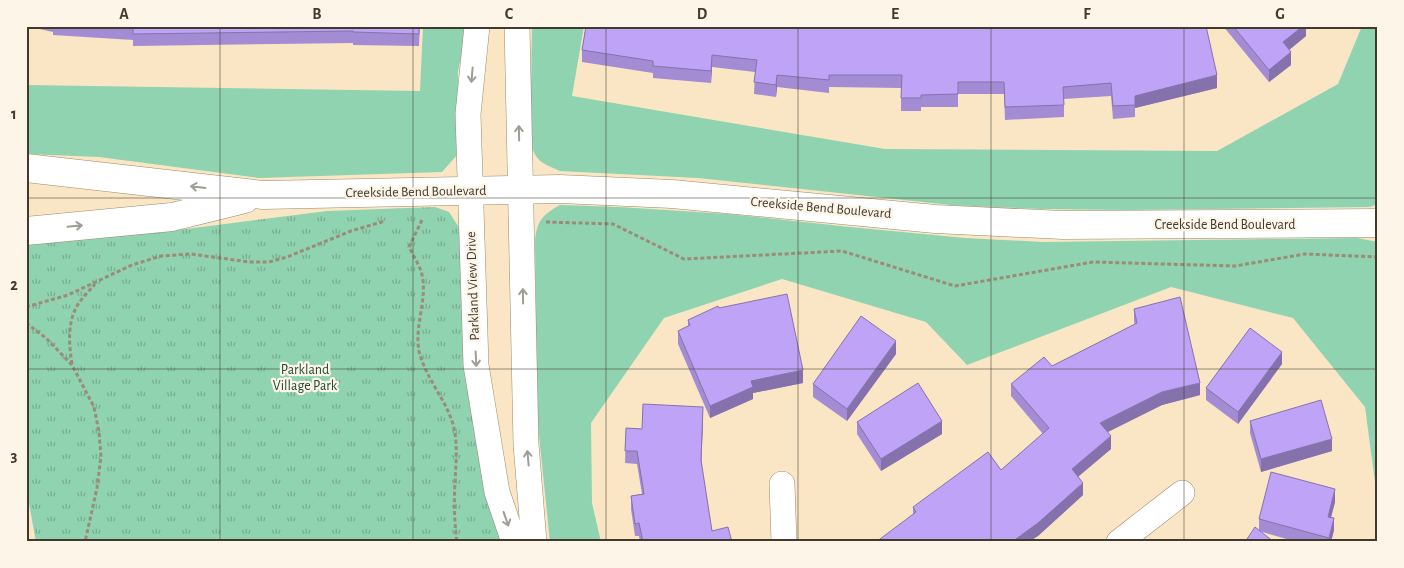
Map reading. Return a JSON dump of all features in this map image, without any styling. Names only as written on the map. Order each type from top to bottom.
[{"type":"street","name":"Parkland View Drive","points":[[476,26],[468,114],[476,366],[496,492],[514,542]]},
{"type":"street","points":[[517,26],[526,444],[534,542]]},
{"type":"street","name":"Creekside Bend Boulevard","points":[[26,168],[264,195],[560,190],[672,194],[935,219],[1063,225],[1378,223]]},
{"type":"street","name":"Creekside Bend Boulevard","points":[[26,231],[172,217],[264,195]]},
{"type":"street","points":[[782,484],[784,542]]},
{"type":"street","points":[[1119,542],[1182,493]]},
{"type":"path","points":[[415,220],[431,220]]},
{"type":"path","points":[[422,220],[409,247],[421,272],[424,292],[418,340],[419,351],[453,425],[456,449],[454,519],[457,542]]},
{"type":"path","points":[[26,307],[68,295],[132,264],[161,256],[191,254],[249,262],[268,262],[287,257],[350,231],[383,221],[391,221]]},
{"type":"path","points":[[521,221],[612,224],[684,259],[842,251],[956,286],[1093,262],[1235,266],[1305,254],[1378,257]]},
{"type":"path","points":[[72,365],[69,345],[70,323],[78,305],[96,283]]},
{"type":"path","points":[[26,323],[46,338],[72,365],[94,407],[99,432],[100,456],[97,488],[85,542]]},
{"type":"green space","points":[[423,26],[468,26],[458,71],[458,154],[442,172],[259,178],[99,157],[26,154],[26,85],[420,91]]},
{"type":"green space","points":[[532,26],[584,26],[572,96],[885,149],[1217,151],[1338,84],[1362,26],[1378,26],[1378,204],[1370,207],[1130,210],[1039,209],[951,205],[698,178],[560,171],[540,161],[530,142]]},
{"type":"green space","points":[[560,205],[728,214],[965,238],[1043,242],[1357,238],[1378,242],[1378,542],[1375,482],[1365,407],[1293,318],[1171,287],[967,365],[926,322],[782,279],[664,318],[591,423],[592,503],[601,542],[550,542],[537,416],[535,241],[539,223],[549,212]]},
{"type":"green space","name":"Parkland Village Park","points":[[435,207],[449,212],[460,229],[502,542],[36,542],[26,487],[26,240],[186,229],[327,211]]},
{"type":"building","points":[[106,26],[419,26],[419,34],[353,31],[133,34],[133,28]]},
{"type":"building","points":[[586,26],[1206,26],[1217,75],[1135,96],[1135,105],[1113,106],[1111,83],[1063,87],[1064,105],[1005,107],[1004,82],[958,82],[958,94],[921,95],[921,98],[901,98],[902,75],[829,75],[829,80],[777,75],[776,85],[754,82],[757,60],[712,55],[711,71],[653,66],[653,61],[582,50]]},
{"type":"building","points":[[1233,26],[1303,26],[1283,42],[1291,52],[1269,70]]},
{"type":"building","points":[[787,294],[803,370],[751,381],[753,387],[710,406],[678,331],[690,325],[688,320],[718,306],[719,308]]},
{"type":"building","points":[[1180,297],[1200,383],[1162,392],[1100,423],[1111,436],[1072,469],[1083,483],[1038,523],[1012,542],[876,542],[916,512],[913,507],[988,452],[1001,470],[1049,428],[1011,384],[1044,357],[1052,366],[1137,323],[1134,309]]},
{"type":"building","points":[[861,316],[896,341],[847,409],[813,384]]},
{"type":"building","points":[[1250,328],[1282,352],[1238,412],[1206,388]]},
{"type":"building","points":[[918,383],[942,421],[881,459],[857,422]]},
{"type":"building","points":[[1321,400],[1332,439],[1261,459],[1250,421]]},
{"type":"building","points":[[643,404],[703,407],[701,460],[712,531],[728,527],[732,542],[643,542],[639,523],[635,524],[631,496],[644,494],[637,451],[625,451],[626,428],[642,429]]},
{"type":"building","points":[[1271,472],[1335,489],[1328,517],[1334,518],[1329,538],[1259,519]]},
{"type":"building","points":[[1255,527],[1274,542],[1245,542]]}]
